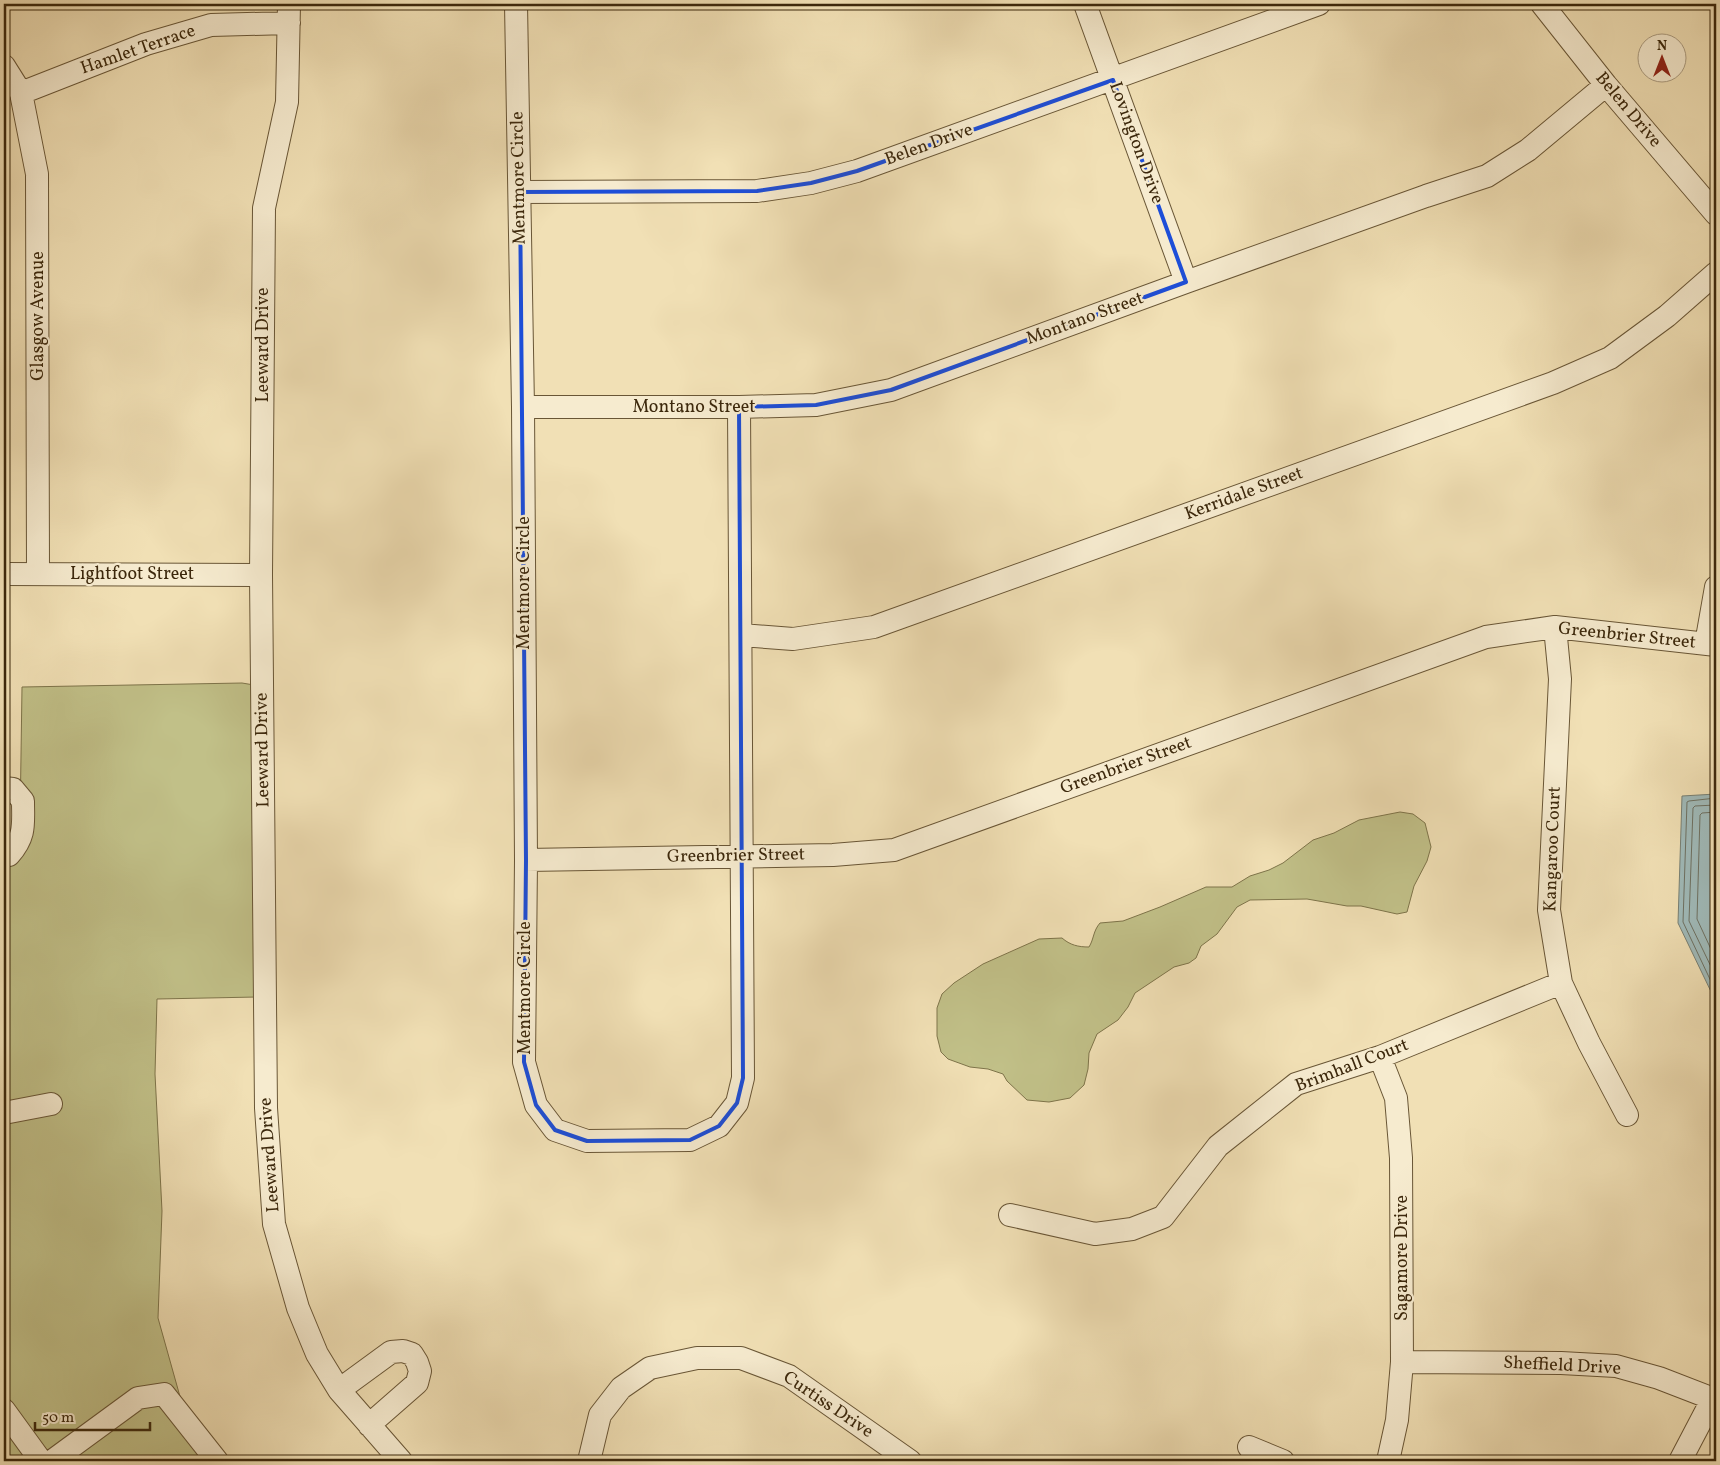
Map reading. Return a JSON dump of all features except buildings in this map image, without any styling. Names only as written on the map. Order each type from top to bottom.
[{"type":"street","name":"Mentmore Circle","points":[[516,4],[523,407],[526,860],[524,1062],[536,1105],[555,1130],[587,1141],[690,1140],[719,1126],[738,1104],[743,1078],[739,407]]},
{"type":"street","name":"Lovington Drive","points":[[1086,4],[1186,282]]},
{"type":"street","name":"Belen Drive","points":[[520,192],[758,191],[812,183],[857,171],[1319,4]]},
{"type":"street","name":"Belen Drive","points":[[1542,4],[1606,85],[1716,214]]},
{"type":"street","name":"Hamlet Terrace","points":[[21,93],[146,44],[211,25],[289,13]]},
{"type":"street","name":"Leeward Drive","points":[[289,13],[287,102],[264,208],[261,574],[266,1108],[274,1224],[298,1308],[317,1354],[339,1390],[401,1461]]},
{"type":"street","name":"Glasgow Avenue","points":[[4,66],[21,93],[37,174],[38,573]]},
{"type":"street","name":"Montano Street","points":[[523,407],[816,405],[891,390],[1186,282],[1487,176],[1528,150],[1606,85]]},
{"type":"street","name":"Kerridale Street","points":[[741,635],[793,640],[874,627],[1553,383],[1610,358],[1667,316],[1716,273]]},
{"type":"street","name":"Lightfoot Street","points":[[4,574],[261,574]]},
{"type":"street","points":[[1711,645],[1716,587]]},
{"type":"street","name":"Greenbrier Street","points":[[526,860],[833,855],[894,850],[1486,637],[1555,627],[1711,645]]},
{"type":"street","name":"Kangaroo Court","points":[[1555,627],[1560,679],[1549,910],[1561,983],[1589,1043],[1627,1116]]},
{"type":"street","points":[[4,788],[13,789],[23,801],[23,829],[19,844],[9,855],[4,855]]},
{"type":"street","name":"Brimhall Court","points":[[1010,1215],[1095,1234],[1132,1229],[1163,1218],[1218,1146],[1296,1084],[1380,1057],[1561,983]]},
{"type":"street","name":"Sagamore Drive","points":[[1380,1057],[1396,1098],[1401,1158],[1402,1362],[1397,1420],[1388,1461]]},
{"type":"street","points":[[4,1113],[51,1104]]},
{"type":"street","points":[[339,1390],[391,1352],[403,1351],[412,1354],[418,1362],[420,1371],[417,1383],[369,1425]]},
{"type":"street","name":"Curtiss Drive","points":[[589,1461],[600,1415],[621,1388],[650,1368],[697,1358],[741,1358],[788,1376],[886,1454],[910,1461]]},
{"type":"street","name":"Sheffield Drive","points":[[1402,1362],[1562,1363],[1616,1366],[1659,1378],[1715,1399]]},
{"type":"street","points":[[52,1461],[138,1398],[164,1394],[217,1461]]},
{"type":"street","points":[[1680,1461],[1715,1399]]},
{"type":"street","points":[[4,1410],[41,1461]]},
{"type":"street","points":[[1249,1447],[1283,1461]]},
{"type":"highlighted area","points":[[1113,80],[1186,282],[891,390],[816,405],[739,407],[743,1078],[737,1103],[719,1126],[690,1140],[587,1141],[555,1130],[536,1105],[524,1062],[526,860],[520,192],[757,191],[811,183],[857,171]]},
{"type":"shaded area","points":[[242,683],[254,685],[257,997],[157,999],[155,1074],[162,1211],[158,1318],[186,1418],[221,1461],[51,1461],[4,1396],[4,857],[20,824],[22,687]]},
{"type":"shaded area","points":[[1400,812],[1413,814],[1425,823],[1431,847],[1427,861],[1414,886],[1407,912],[1397,914],[1361,906],[1347,906],[1307,899],[1250,900],[1237,907],[1217,934],[1201,946],[1196,958],[1189,963],[1174,967],[1135,993],[1128,1007],[1118,1020],[1097,1034],[1089,1053],[1084,1085],[1070,1098],[1049,1102],[1027,1100],[1007,1081],[1003,1074],[988,1069],[970,1067],[948,1059],[941,1052],[937,1036],[937,1008],[942,994],[954,983],[983,964],[1039,939],[1062,938],[1074,945],[1089,947],[1100,923],[1123,921],[1206,887],[1232,887],[1250,876],[1283,863],[1313,840],[1334,833],[1359,820]]},
{"type":"shaded area","points":[[4,1424],[30,1461],[4,1461]]},
{"type":"water","points":[[1716,794],[1716,1002],[1678,923],[1682,796]]}]
